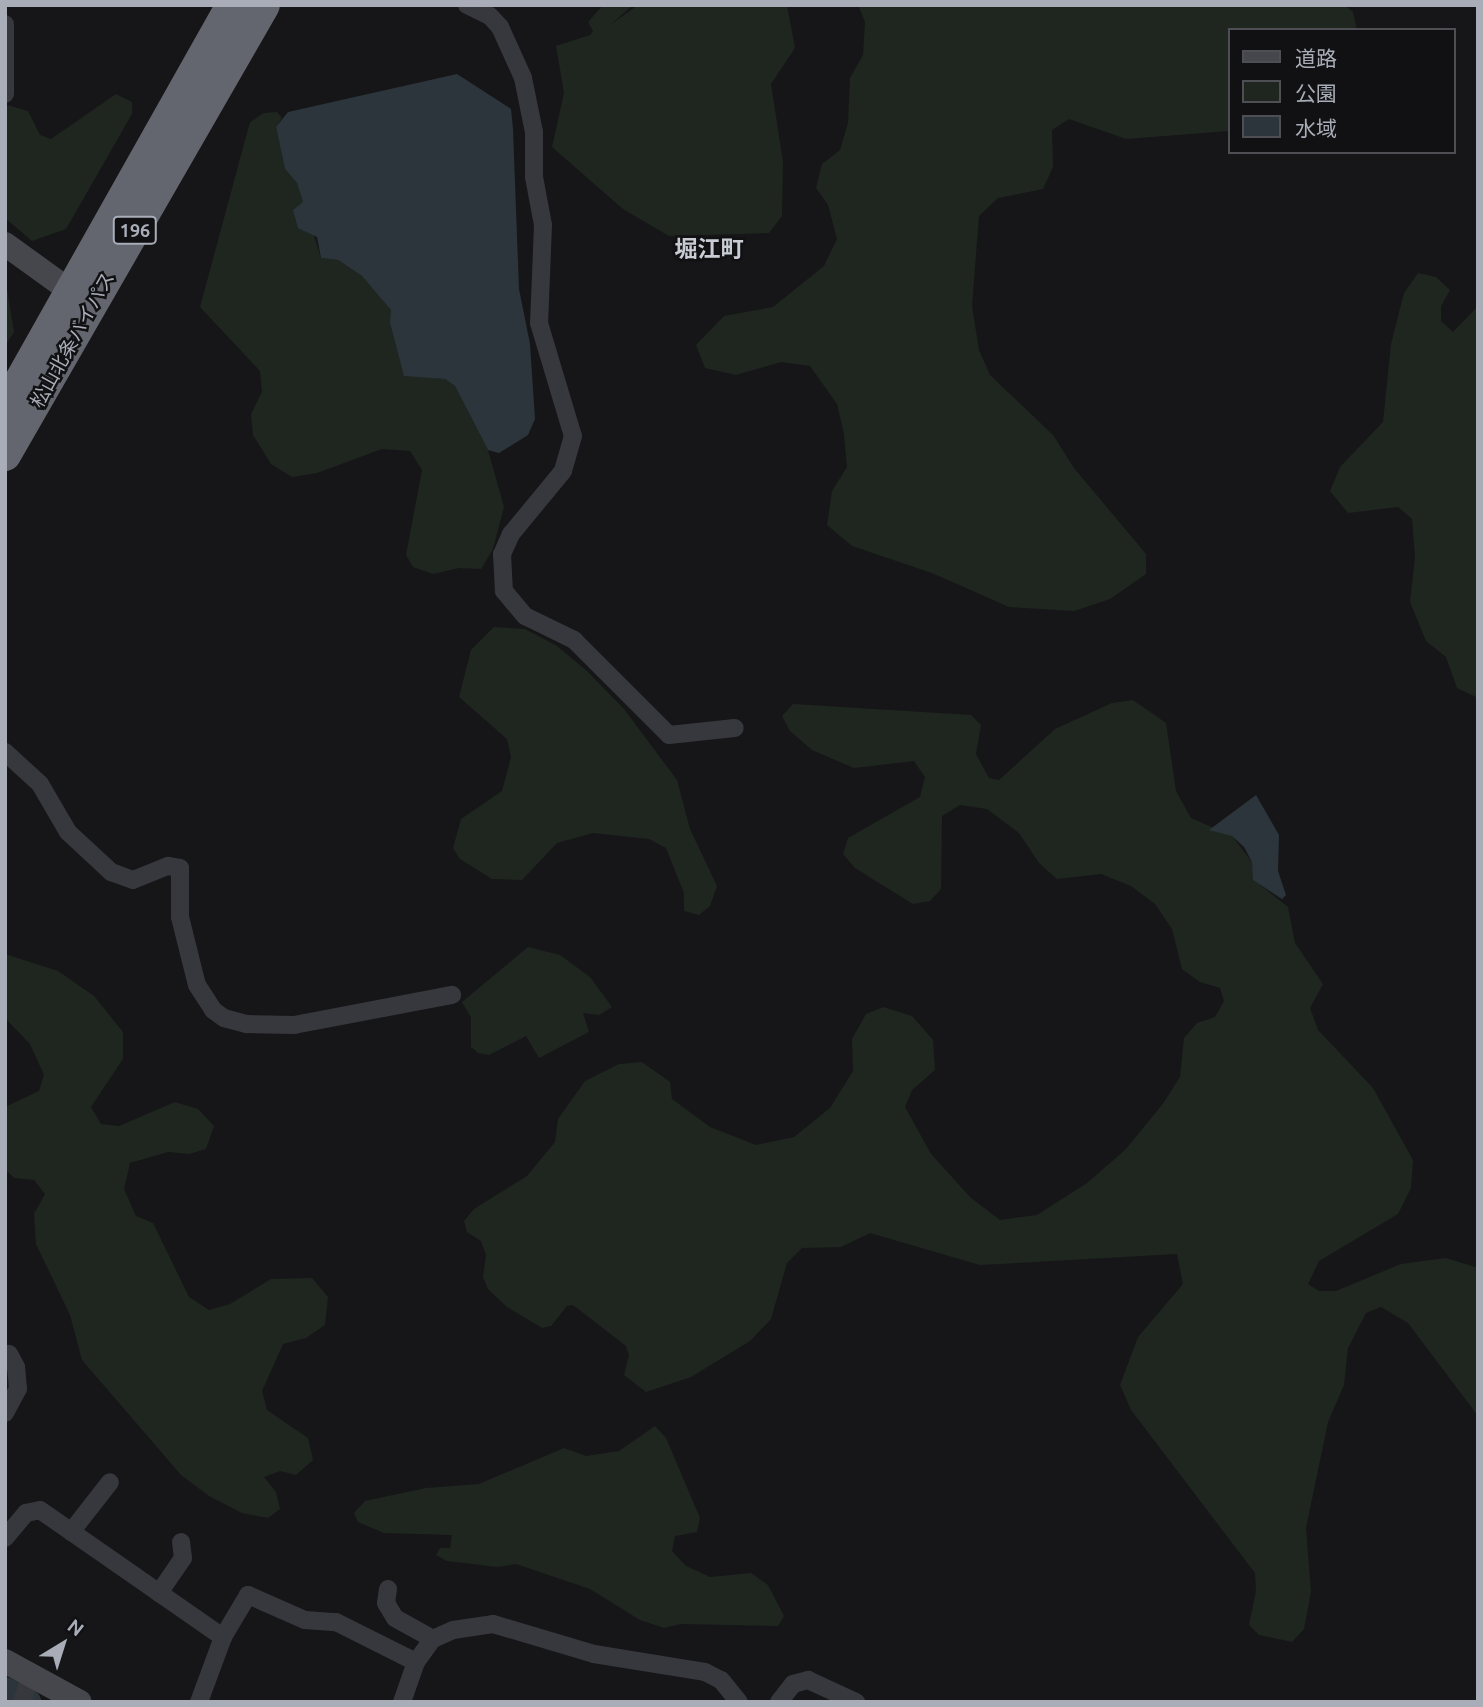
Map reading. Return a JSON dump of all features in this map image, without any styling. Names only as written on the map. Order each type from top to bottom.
[{"type":"highway","name":"松山北条バイパス","points":[[5,455],[81,299],[232,5]]},
{"type":"highway","name":"松山北条バイパス","points":[[5,408],[81,299],[264,5]]},
{"type":"main road","points":[[5,244],[81,299]]},
{"type":"main road","points":[[5,1661],[26,1690],[80,1702]]},
{"type":"street","points":[[467,5],[489,16],[499,27],[523,78],[534,132],[534,177],[543,225],[539,324],[573,436],[563,471],[511,534],[500,571],[504,591],[525,616],[574,640],[669,735],[735,728]]},
{"type":"street","points":[[5,24],[5,94]]},
{"type":"street","points":[[5,752],[40,784],[68,832],[111,873],[133,880],[168,866],[180,868],[180,917],[197,985],[213,1010],[224,1018],[247,1024],[294,1025],[452,995]]},
{"type":"street","points":[[7,1353],[29,1370]]},
{"type":"street","points":[[5,1413],[18,1389],[16,1367],[7,1353]]},
{"type":"street","points":[[71,1532],[110,1482]]},
{"type":"street","points":[[5,1538],[26,1513],[36,1510],[223,1637]]},
{"type":"street","points":[[159,1593],[183,1558],[181,1542]]},
{"type":"street","points":[[388,1589],[386,1603],[395,1618],[433,1639]]},
{"type":"street","points":[[199,1702],[223,1637],[242,1600],[253,1595],[305,1620],[336,1622],[416,1662]]},
{"type":"street","points":[[402,1702],[416,1662],[433,1639],[453,1630],[507,1626],[581,1651],[705,1672],[721,1680],[739,1702]]},
{"type":"street","points":[[779,1702],[793,1684],[808,1680],[856,1702]]},
{"type":"green space","points":[[603,5],[633,5],[610,25],[638,5],[787,5],[795,48],[771,84],[783,162],[782,216],[769,233],[669,236],[623,209],[552,147],[564,93],[556,46],[590,35],[593,31],[588,22]]},
{"type":"green space","points":[[858,5],[1344,5],[1353,12],[1357,28],[1228,28],[1228,131],[1126,139],[1069,119],[1052,130],[1053,167],[1043,189],[998,198],[979,216],[972,306],[979,350],[990,375],[1053,435],[1074,468],[1146,554],[1146,574],[1110,599],[1074,611],[1009,607],[932,573],[852,546],[827,525],[832,491],[847,467],[844,434],[837,404],[810,366],[781,362],[736,375],[705,368],[696,345],[724,316],[773,307],[824,266],[837,239],[828,205],[816,188],[822,164],[840,150],[848,123],[850,78],[863,55],[865,22]]},
{"type":"green space","points":[[116,94],[132,102],[132,114],[66,229],[32,241],[5,218],[7,105],[28,111],[40,135],[51,139]]},
{"type":"green space","points":[[277,112],[282,118],[276,127],[285,169],[297,183],[321,258],[338,260],[362,276],[392,310],[390,323],[404,375],[445,379],[455,386],[488,450],[504,507],[493,549],[481,569],[459,568],[433,574],[413,567],[406,555],[422,470],[410,451],[382,449],[317,473],[292,477],[271,464],[253,435],[251,414],[262,392],[260,371],[200,307],[250,122],[264,113]]},
{"type":"green space","points":[[1418,273],[1436,277],[1450,290],[1441,306],[1441,321],[1453,332],[1478,306],[1478,698],[1457,688],[1446,657],[1426,641],[1410,602],[1415,557],[1412,519],[1398,507],[1348,513],[1330,491],[1340,467],[1383,422],[1391,344],[1404,293]]},
{"type":"green space","points":[[5,276],[14,332],[5,346]]},
{"type":"green space","points":[[494,627],[525,629],[557,646],[587,671],[624,709],[677,780],[690,829],[717,886],[710,906],[699,915],[684,911],[684,893],[666,848],[649,839],[593,833],[557,843],[522,880],[492,879],[460,859],[453,848],[461,819],[502,791],[511,757],[507,739],[459,697],[471,650]]},
{"type":"green space","points":[[1133,700],[1166,723],[1176,791],[1191,818],[1232,836],[1252,862],[1254,880],[1288,907],[1295,943],[1323,984],[1310,1008],[1318,1030],[1373,1088],[1413,1160],[1411,1188],[1398,1214],[1319,1261],[1308,1284],[1319,1291],[1336,1291],[1401,1264],[1446,1258],[1478,1268],[1478,1416],[1408,1323],[1381,1307],[1366,1313],[1348,1348],[1344,1385],[1328,1422],[1306,1528],[1311,1592],[1304,1629],[1292,1642],[1259,1635],[1249,1625],[1256,1591],[1255,1573],[1131,1410],[1120,1385],[1138,1337],[1183,1284],[1177,1254],[980,1265],[870,1233],[841,1247],[802,1248],[787,1263],[771,1319],[750,1341],[691,1377],[646,1392],[624,1375],[629,1355],[626,1346],[573,1305],[567,1306],[551,1326],[542,1328],[507,1307],[488,1289],[483,1277],[486,1255],[481,1241],[467,1232],[464,1221],[474,1209],[527,1176],[555,1142],[558,1119],[585,1081],[619,1064],[642,1062],[670,1082],[672,1099],[710,1127],[756,1145],[794,1137],[830,1108],[853,1071],[852,1039],[866,1014],[883,1007],[912,1016],[933,1040],[935,1070],[912,1090],[905,1107],[931,1154],[971,1198],[1000,1220],[1037,1215],[1087,1183],[1125,1150],[1162,1105],[1180,1077],[1184,1038],[1197,1023],[1215,1017],[1224,1001],[1220,988],[1200,982],[1182,969],[1172,929],[1155,904],[1131,886],[1101,874],[1057,879],[1039,863],[1019,833],[987,809],[960,805],[942,816],[941,889],[930,901],[913,904],[855,868],[843,854],[848,838],[920,797],[925,777],[914,761],[854,768],[812,750],[790,731],[782,716],[793,704],[971,715],[981,725],[976,754],[989,778],[999,780],[1055,729],[1112,703]]},
{"type":"green space","points":[[528,947],[560,955],[590,977],[612,1007],[599,1015],[583,1013],[589,1032],[539,1058],[526,1036],[489,1055],[478,1053],[471,1047],[471,1017],[462,1002]]},
{"type":"green space","points":[[5,954],[58,971],[94,996],[123,1032],[123,1059],[91,1107],[101,1124],[119,1126],[175,1102],[198,1109],[214,1126],[206,1149],[189,1154],[168,1152],[130,1163],[124,1189],[136,1216],[153,1223],[189,1297],[209,1310],[230,1304],[271,1279],[312,1278],[328,1297],[325,1325],[306,1338],[283,1344],[262,1391],[267,1410],[308,1438],[313,1460],[296,1475],[280,1471],[264,1477],[276,1492],[280,1509],[268,1518],[242,1513],[209,1496],[181,1475],[82,1360],[70,1315],[36,1244],[34,1214],[45,1194],[34,1180],[14,1178],[5,1169],[5,1107],[39,1091],[44,1075],[30,1044],[5,1018]]},
{"type":"green space","points":[[655,1426],[666,1438],[700,1518],[697,1532],[675,1536],[672,1551],[686,1566],[710,1577],[751,1573],[768,1585],[784,1616],[778,1626],[681,1624],[664,1628],[640,1620],[590,1589],[516,1564],[498,1567],[447,1561],[436,1555],[440,1548],[450,1548],[452,1535],[384,1533],[358,1522],[354,1513],[365,1501],[426,1488],[479,1484],[564,1448],[586,1456],[619,1451]]},
{"type":"water","points":[[457,74],[511,109],[519,289],[530,344],[535,419],[528,435],[499,453],[488,450],[455,386],[445,379],[404,376],[390,323],[391,310],[362,276],[338,260],[321,258],[317,237],[298,228],[293,210],[303,202],[297,183],[285,169],[276,127],[288,112]]},
{"type":"water","points":[[1256,795],[1279,835],[1278,871],[1286,895],[1282,899],[1253,880],[1252,862],[1244,847],[1232,836],[1209,830]]},
{"type":"waterway","points":[[5,1691],[27,1702]]},
{"type":"district","name":"堀江町","points":[[709,249]]}]
